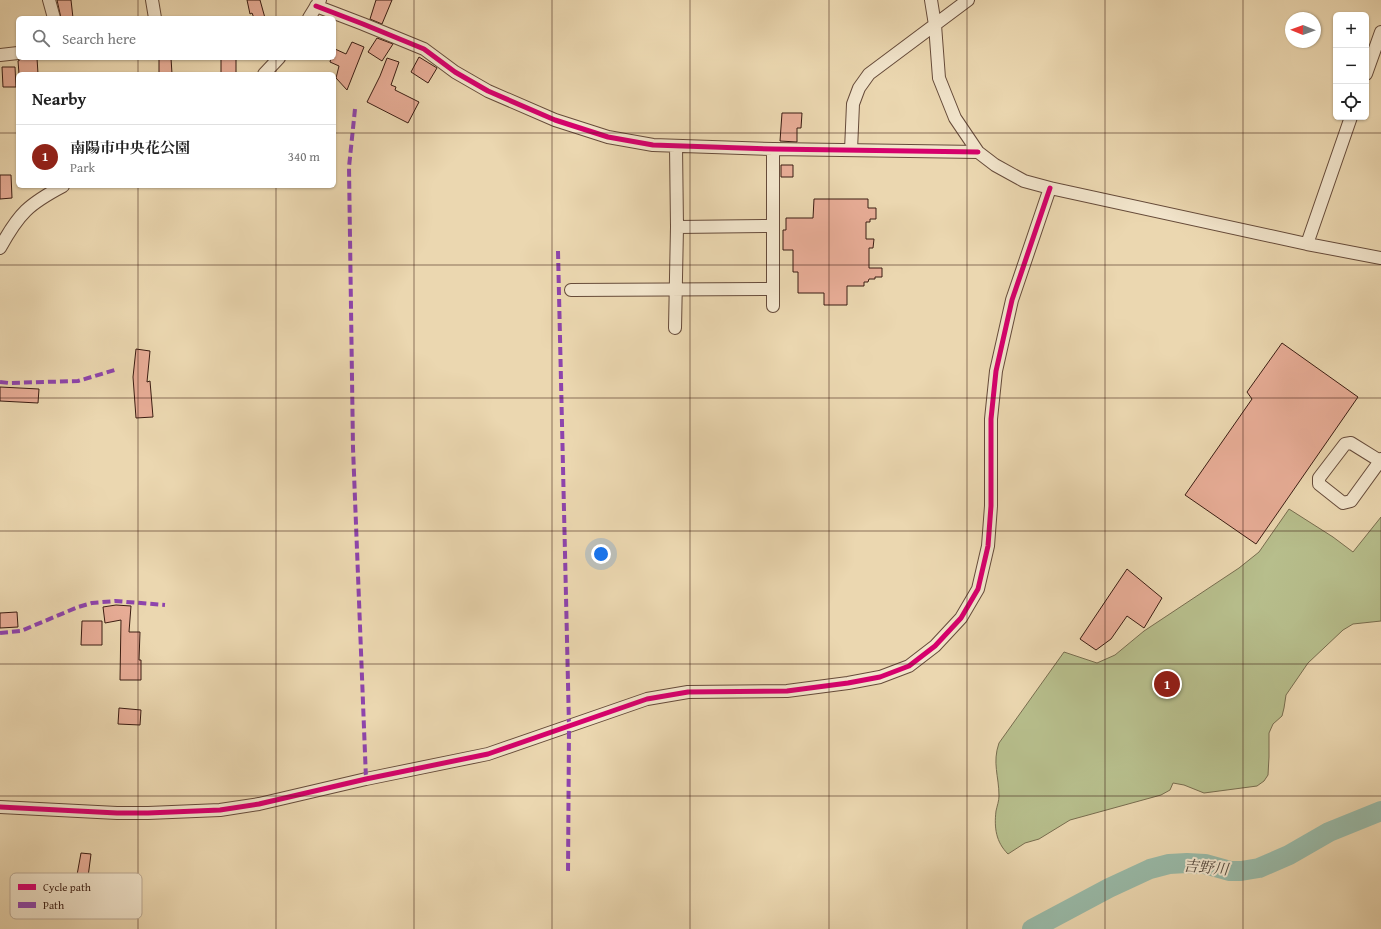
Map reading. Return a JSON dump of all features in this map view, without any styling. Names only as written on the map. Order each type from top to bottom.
[{"type":"street","points":[[49,0],[53,16]]},
{"type":"street","points":[[152,0],[155,16]]},
{"type":"street","points":[[931,0],[935,25],[939,78],[955,118],[978,152],[995,165],[1024,181],[1050,188],[1307,244],[1381,258]]},
{"type":"street","points":[[851,150],[853,104],[859,88],[869,74],[968,0]]},
{"type":"street","points":[[310,16],[318,3],[363,24],[424,49],[456,72],[488,91],[555,120],[608,137],[653,145],[676,146],[978,152]]},
{"type":"street","points":[[1369,66],[1381,32]]},
{"type":"street","points":[[0,55],[16,53]]},
{"type":"street","points":[[266,72],[277,60]]},
{"type":"street","points":[[1307,244],[1350,120]]},
{"type":"street","points":[[675,328],[677,227],[676,146]]},
{"type":"street","points":[[773,149],[773,306]]},
{"type":"street","points":[[0,248],[11,227],[25,210],[41,198],[59,188]]},
{"type":"street","points":[[0,807],[117,813],[148,813],[220,810],[259,804],[366,779],[488,754],[647,699],[688,692],[802,689],[880,677],[909,666],[936,646],[961,618],[978,589],[988,546],[991,506],[991,419],[996,371],[1012,300],[1050,188]]},
{"type":"street","points":[[677,227],[773,226]]},
{"type":"street","points":[[571,290],[773,289]]},
{"type":"street","points":[[1351,442],[1380,460],[1351,501],[1343,503],[1319,484],[1319,478],[1344,444],[1351,442]]},
{"type":"green space","points":[[1289,509],[1333,537],[1353,552],[1381,517],[1381,621],[1353,624],[1343,630],[1308,663],[1286,695],[1282,716],[1273,724],[1269,733],[1268,775],[1264,781],[1257,786],[1204,793],[1184,785],[1173,783],[1170,790],[1161,795],[1070,820],[1039,839],[1025,843],[1008,854],[998,840],[995,823],[999,796],[996,763],[997,750],[999,743],[1064,652],[1097,663],[1115,655],[1144,631],[1239,568],[1259,552]]},
{"type":"building","points":[[57,0],[71,0],[73,16],[61,16]]},
{"type":"building","points":[[247,0],[260,0],[264,16],[253,16],[252,13],[250,14]]},
{"type":"building","points":[[376,0],[392,0],[382,24],[370,19]]},
{"type":"building","points":[[377,38],[393,44],[382,61],[368,52]]},
{"type":"building","points":[[352,42],[364,47],[347,90],[336,78],[339,66],[330,62],[330,60],[336,60],[336,49],[346,54]]},
{"type":"building","points":[[419,57],[437,68],[428,83],[411,72]]},
{"type":"building","points":[[387,58],[399,62],[391,85],[396,87],[395,90],[419,102],[408,123],[367,102]]},
{"type":"building","points":[[37,60],[38,72],[19,72],[18,61]]},
{"type":"building","points":[[159,60],[171,60],[172,72],[159,72]]},
{"type":"building","points":[[221,60],[236,60],[236,72],[221,72]]},
{"type":"building","points":[[2,67],[15,67],[16,87],[3,87]]},
{"type":"building","points":[[782,113],[802,113],[801,128],[797,128],[797,142],[780,141]]},
{"type":"building","points":[[781,165],[793,165],[793,177],[781,177]]},
{"type":"building","points":[[0,175],[11,175],[12,198],[0,199]]},
{"type":"building","points":[[814,199],[868,199],[868,208],[876,208],[876,219],[870,219],[870,222],[866,222],[866,239],[874,239],[873,248],[869,248],[869,268],[882,268],[882,277],[869,279],[868,282],[864,282],[864,286],[847,286],[847,305],[824,305],[824,293],[798,293],[798,272],[793,272],[793,250],[783,250],[783,230],[786,230],[786,218],[813,218]]},
{"type":"building","points":[[1282,343],[1358,397],[1256,544],[1185,495],[1252,399],[1247,392]]},
{"type":"building","points":[[136,349],[150,351],[147,382],[150,381],[153,417],[136,418],[133,377]]},
{"type":"building","points":[[0,387],[39,389],[38,403],[0,401]]},
{"type":"building","points":[[1127,569],[1162,598],[1144,628],[1127,616],[1111,639],[1096,650],[1080,639]]},
{"type":"building","points":[[116,605],[131,606],[129,632],[140,632],[139,660],[141,660],[141,680],[120,680],[121,620],[105,623],[103,607]]},
{"type":"building","points":[[17,612],[18,627],[0,628],[0,613]]},
{"type":"building","points":[[82,621],[102,621],[102,645],[81,645]]},
{"type":"building","points":[[119,708],[141,710],[140,725],[118,724]]},
{"type":"building","points":[[81,853],[91,854],[89,873],[77,873]]},
{"type":"waterway","name":"吉野川","points":[[1032,929],[1109,888],[1150,869],[1169,864],[1187,863],[1205,864],[1230,871],[1259,868],[1289,855],[1329,832],[1381,811]]},
{"type":"marked path","points":[[355,109],[349,167],[353,448],[366,779]]},
{"type":"marked path","points":[[558,251],[569,726],[568,874]]},
{"type":"marked path","points":[[0,382],[78,381],[118,369]]},
{"type":"marked path","points":[[0,633],[21,631],[78,607],[92,603],[115,601],[165,605]]},
{"type":"cycle path","points":[[316,6],[424,49],[455,72],[488,91],[555,120],[608,137],[653,145],[773,149],[978,152]]},
{"type":"cycle path","points":[[0,807],[117,813],[148,813],[220,810],[259,804],[366,779],[488,754],[647,699],[688,692],[787,691],[880,677],[909,666],[935,646],[961,618],[978,589],[988,546],[991,506],[991,419],[996,371],[1012,300],[1050,188]]},
{"type":"place","name":"南陽市中央花公園","points":[[1167,684]]}]
